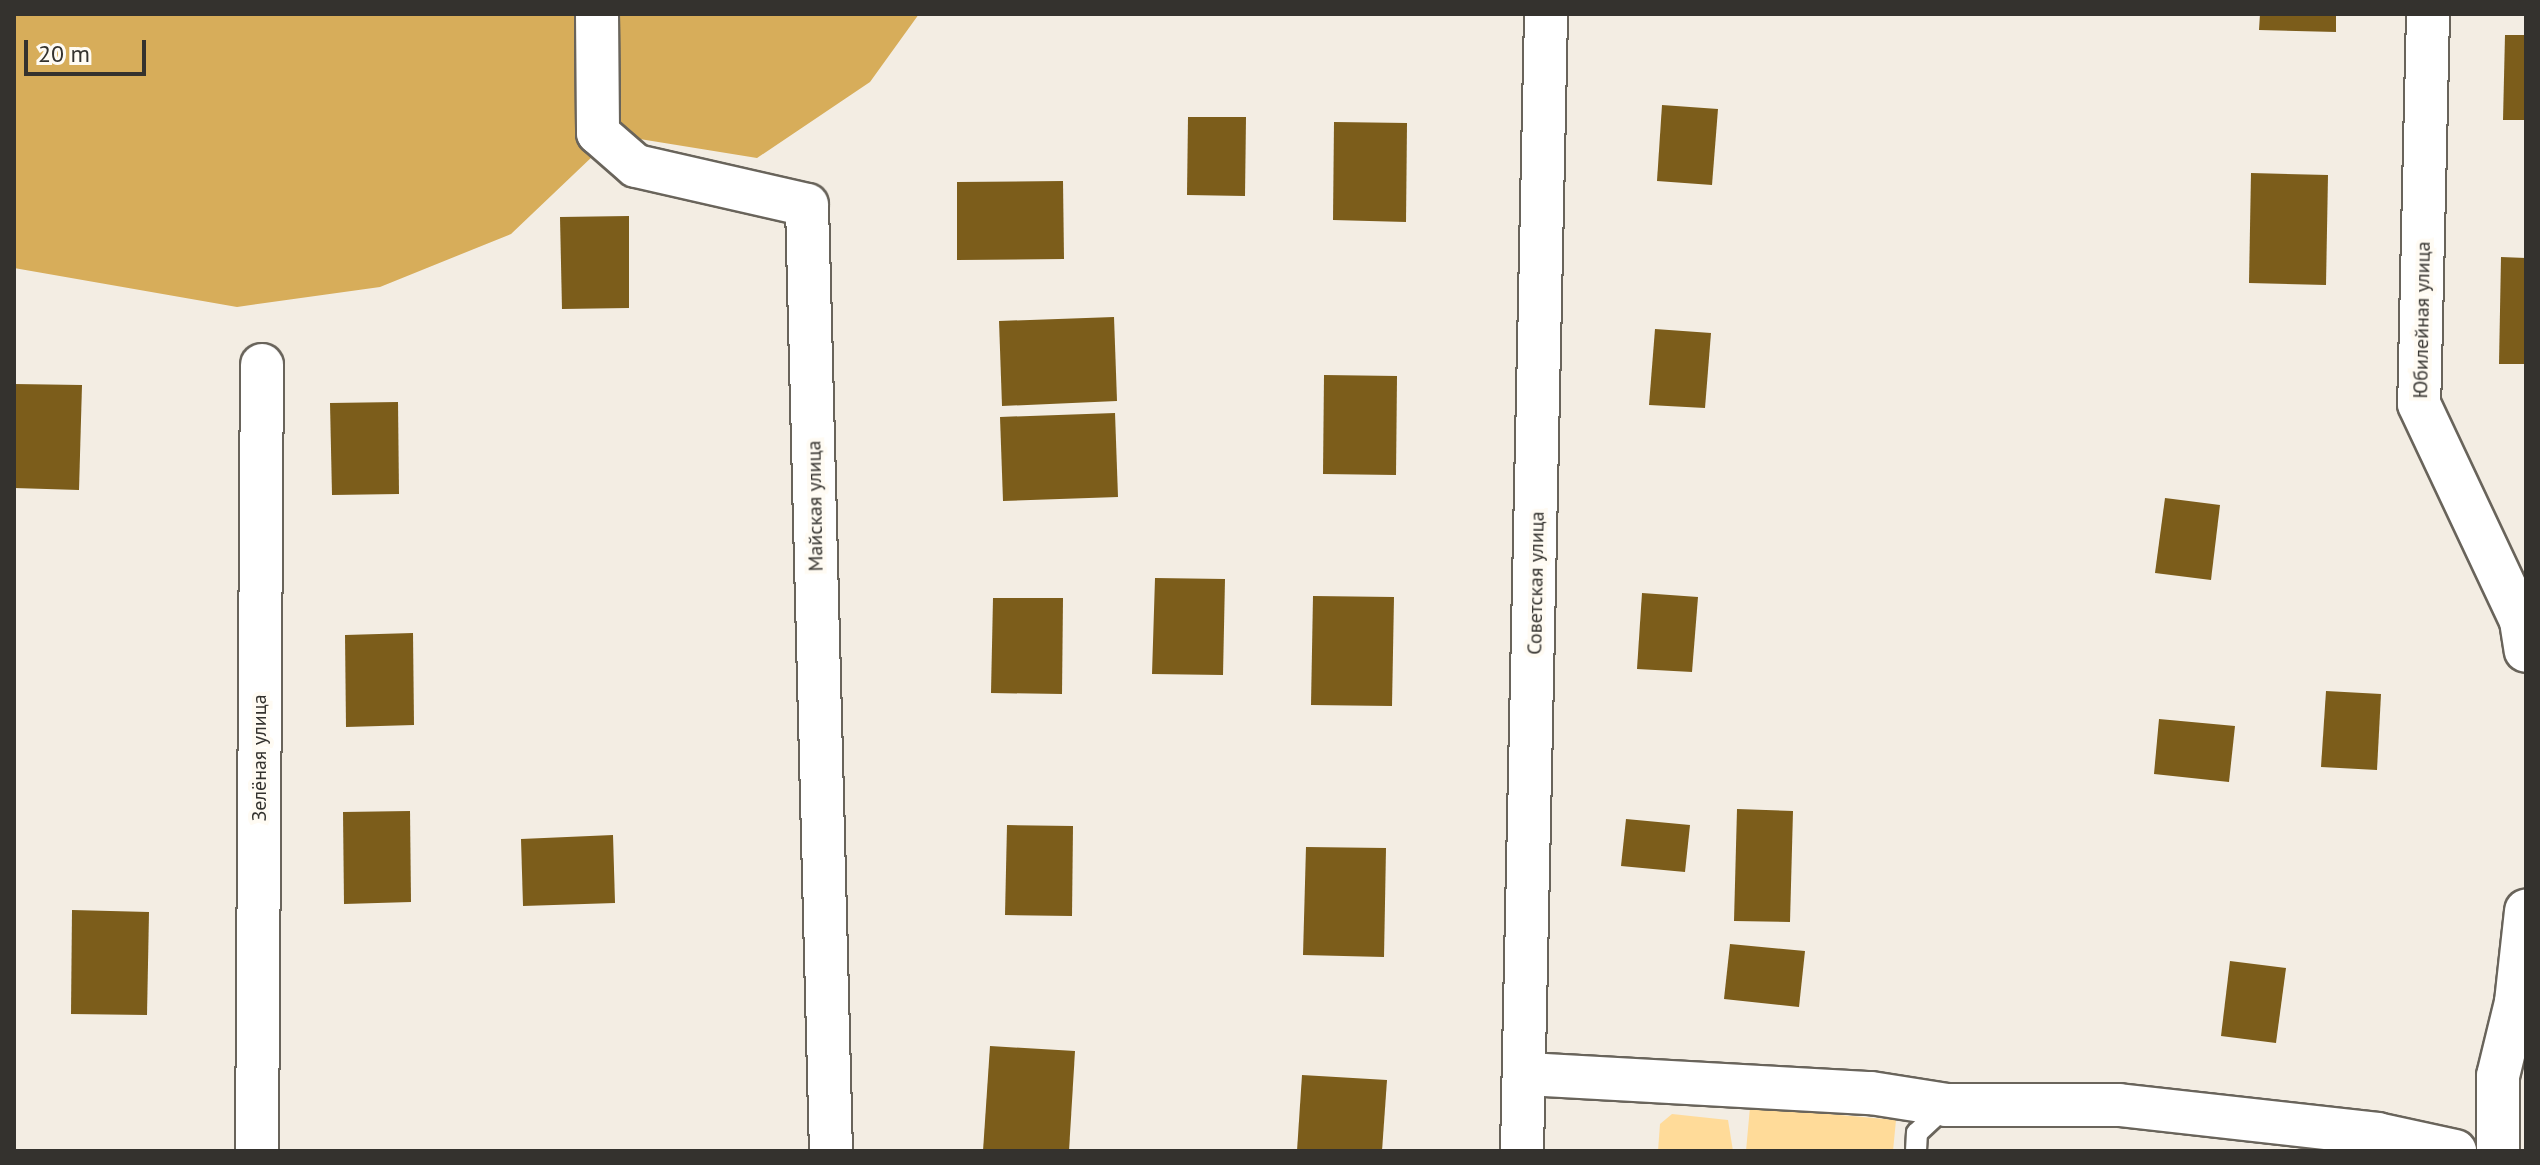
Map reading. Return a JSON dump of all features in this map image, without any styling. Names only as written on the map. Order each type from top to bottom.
[{"type":"street","name":"Майская улица","points":[[597,14],[598,133],[636,166],[807,205],[831,1151]]},
{"type":"street","name":"Советская улица","points":[[1522,1151],[1527,1074],[1546,14]]},
{"type":"street","name":"Юбилейная улица","points":[[2428,14],[2419,404],[2521,621],[2526,651]]},
{"type":"street","name":"Зелёная улица","points":[[257,1151],[262,365]]},
{"type":"street","points":[[2498,1151],[2498,1076],[2516,1002],[2526,911]]},
{"type":"street","points":[[1527,1074],[1871,1093],[1947,1105],[2119,1105],[2377,1134],[2455,1151]]},
{"type":"lane","points":[[1916,1151],[1917,1133],[1947,1105]]},
{"type":"shaded area","points":[[14,14],[919,14],[870,82],[757,158],[615,135],[511,234],[380,287],[237,307],[14,268]]},
{"type":"shaded area","points":[[1750,1107],[1896,1120],[1893,1151],[1746,1151]]},
{"type":"shaded area","points":[[1672,1114],[1728,1120],[1733,1151],[1658,1151],[1660,1124]]},
{"type":"building","points":[[2260,14],[2336,14],[2336,32],[2259,30]]},
{"type":"building","points":[[2505,35],[2526,35],[2526,120],[2503,120]]},
{"type":"building","points":[[1662,105],[1718,109],[1712,185],[1657,181]]},
{"type":"building","points":[[1188,117],[1246,117],[1245,196],[1187,195]]},
{"type":"building","points":[[1334,122],[1407,123],[1406,222],[1333,220]]},
{"type":"building","points":[[2251,173],[2328,175],[2326,285],[2249,283]]},
{"type":"building","points":[[1063,181],[1064,259],[957,260],[957,182]]},
{"type":"building","points":[[629,216],[629,308],[562,309],[560,217]]},
{"type":"building","points":[[2501,257],[2526,258],[2526,364],[2499,364]]},
{"type":"building","points":[[1114,317],[1117,401],[1002,406],[999,321]]},
{"type":"building","points":[[1655,329],[1711,333],[1705,408],[1649,405]]},
{"type":"building","points":[[1324,375],[1397,376],[1396,475],[1323,474]]},
{"type":"building","points":[[14,384],[82,385],[79,490],[14,488]]},
{"type":"building","points":[[398,402],[399,494],[332,495],[330,403]]},
{"type":"building","points":[[1115,413],[1118,497],[1003,501],[1000,417]]},
{"type":"building","points":[[2165,498],[2220,505],[2211,580],[2155,573]]},
{"type":"building","points":[[1155,578],[1225,579],[1223,675],[1152,674]]},
{"type":"building","points":[[1642,593],[1698,597],[1692,672],[1637,669]]},
{"type":"building","points":[[1313,596],[1394,597],[1392,706],[1311,705]]},
{"type":"building","points":[[993,598],[1063,598],[1062,694],[991,693]]},
{"type":"building","points":[[413,633],[414,725],[346,727],[345,635]]},
{"type":"building","points":[[2326,691],[2381,694],[2377,770],[2321,767]]},
{"type":"building","points":[[2159,719],[2235,726],[2229,782],[2154,774]]},
{"type":"building","points":[[1737,809],[1793,811],[1790,922],[1734,921]]},
{"type":"building","points":[[410,811],[411,902],[344,904],[343,812]]},
{"type":"building","points":[[1626,819],[1690,825],[1685,872],[1621,866]]},
{"type":"building","points":[[1007,825],[1073,826],[1072,916],[1005,915]]},
{"type":"building","points":[[613,835],[615,903],[523,906],[521,839]]},
{"type":"building","points":[[1306,847],[1386,848],[1384,957],[1303,955]]},
{"type":"building","points":[[72,910],[149,912],[147,1015],[71,1014]]},
{"type":"building","points":[[1730,944],[1805,951],[1799,1007],[1724,999]]},
{"type":"building","points":[[2230,961],[2286,968],[2276,1043],[2221,1036]]},
{"type":"building","points":[[990,1046],[1075,1051],[1069,1151],[983,1151]]},
{"type":"building","points":[[1302,1075],[1387,1080],[1382,1151],[1297,1151]]}]
